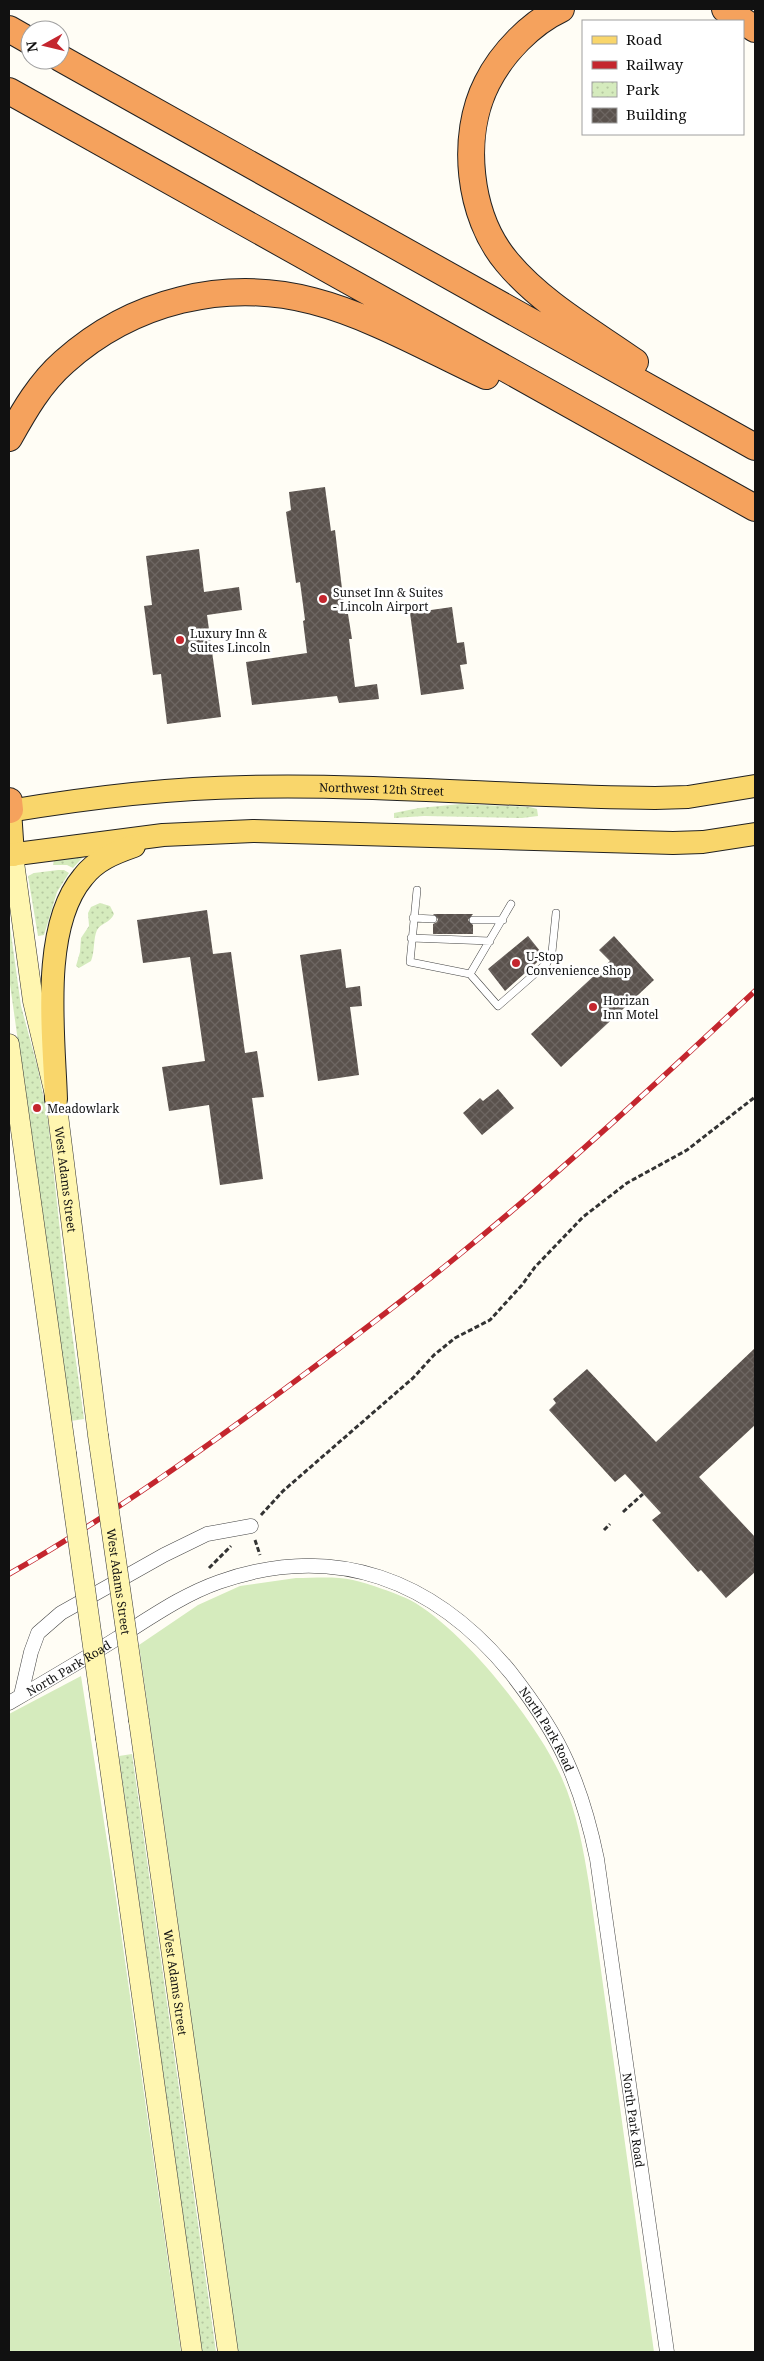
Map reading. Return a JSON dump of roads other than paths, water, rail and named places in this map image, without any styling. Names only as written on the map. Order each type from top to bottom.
[{"type":"highway","points":[[561,9],[546,18],[516,42],[499,63],[484,91],[473,132],[472,155],[475,192],[484,225],[505,261],[537,292],[754,446]]},
{"type":"highway","points":[[725,9],[742,20]]},
{"type":"highway","points":[[744,22],[755,29]]},
{"type":"highway","points":[[9,29],[20,35]]},
{"type":"highway","points":[[70,64],[754,446]]},
{"type":"highway","points":[[9,91],[755,508]]},
{"type":"highway","points":[[9,438],[38,391],[62,363],[95,338],[134,315],[156,306],[216,292],[246,291],[278,294],[313,301],[347,312],[678,466]]},
{"type":"main road","name":"Northwest 12th Street","points":[[9,808],[114,796],[214,788],[314,787],[688,798],[755,786]]},
{"type":"main road","name":"West Adams Street","points":[[9,808],[11,855],[33,1001],[56,1099],[98,1435],[228,2352]]},
{"type":"main road","points":[[11,855],[163,835],[253,831],[672,843],[703,842],[755,834]]},
{"type":"main road","points":[[56,1099],[53,980],[58,932],[64,910],[74,889],[90,869],[110,854],[163,835]]},
{"type":"main road","points":[[9,1044],[192,2352]]},
{"type":"street","points":[[21,1695],[31,1652],[38,1633],[61,1613],[164,1555],[207,1534],[251,1526]]},
{"type":"street","name":"North Park Road","points":[[9,1702],[78,1663],[179,1600],[221,1581],[265,1570],[295,1566],[352,1569],[385,1578],[432,1600],[455,1616],[497,1656],[524,1689],[547,1724],[567,1761],[588,1818],[597,1859],[667,2352]]},
{"type":"lane","points":[[417,890],[410,962],[470,974],[498,1006],[547,963],[552,952],[556,913]]},
{"type":"lane","points":[[470,974],[511,904]]},
{"type":"lane","points":[[413,918],[433,918]]},
{"type":"lane","points":[[473,920],[503,920]]},
{"type":"lane","points":[[411,938],[490,942]]},
{"type":"railway","points":[[9,1574],[74,1535],[170,1472],[412,1293],[498,1223],[573,1158],[755,991]]},
{"type":"place","name":"Sunset Inn & Suites - Lincoln Airport","points":[[323,599]]},
{"type":"place","name":"Luxury Inn & Suites Lincoln","points":[[180,640]]},
{"type":"place","name":"U-Stop Convenience Shop","points":[[516,963]]},
{"type":"place","name":"Horizan Inn Motel","points":[[593,1007]]},
{"type":"place","name":"Meadowlark","points":[[37,1108]]}]
